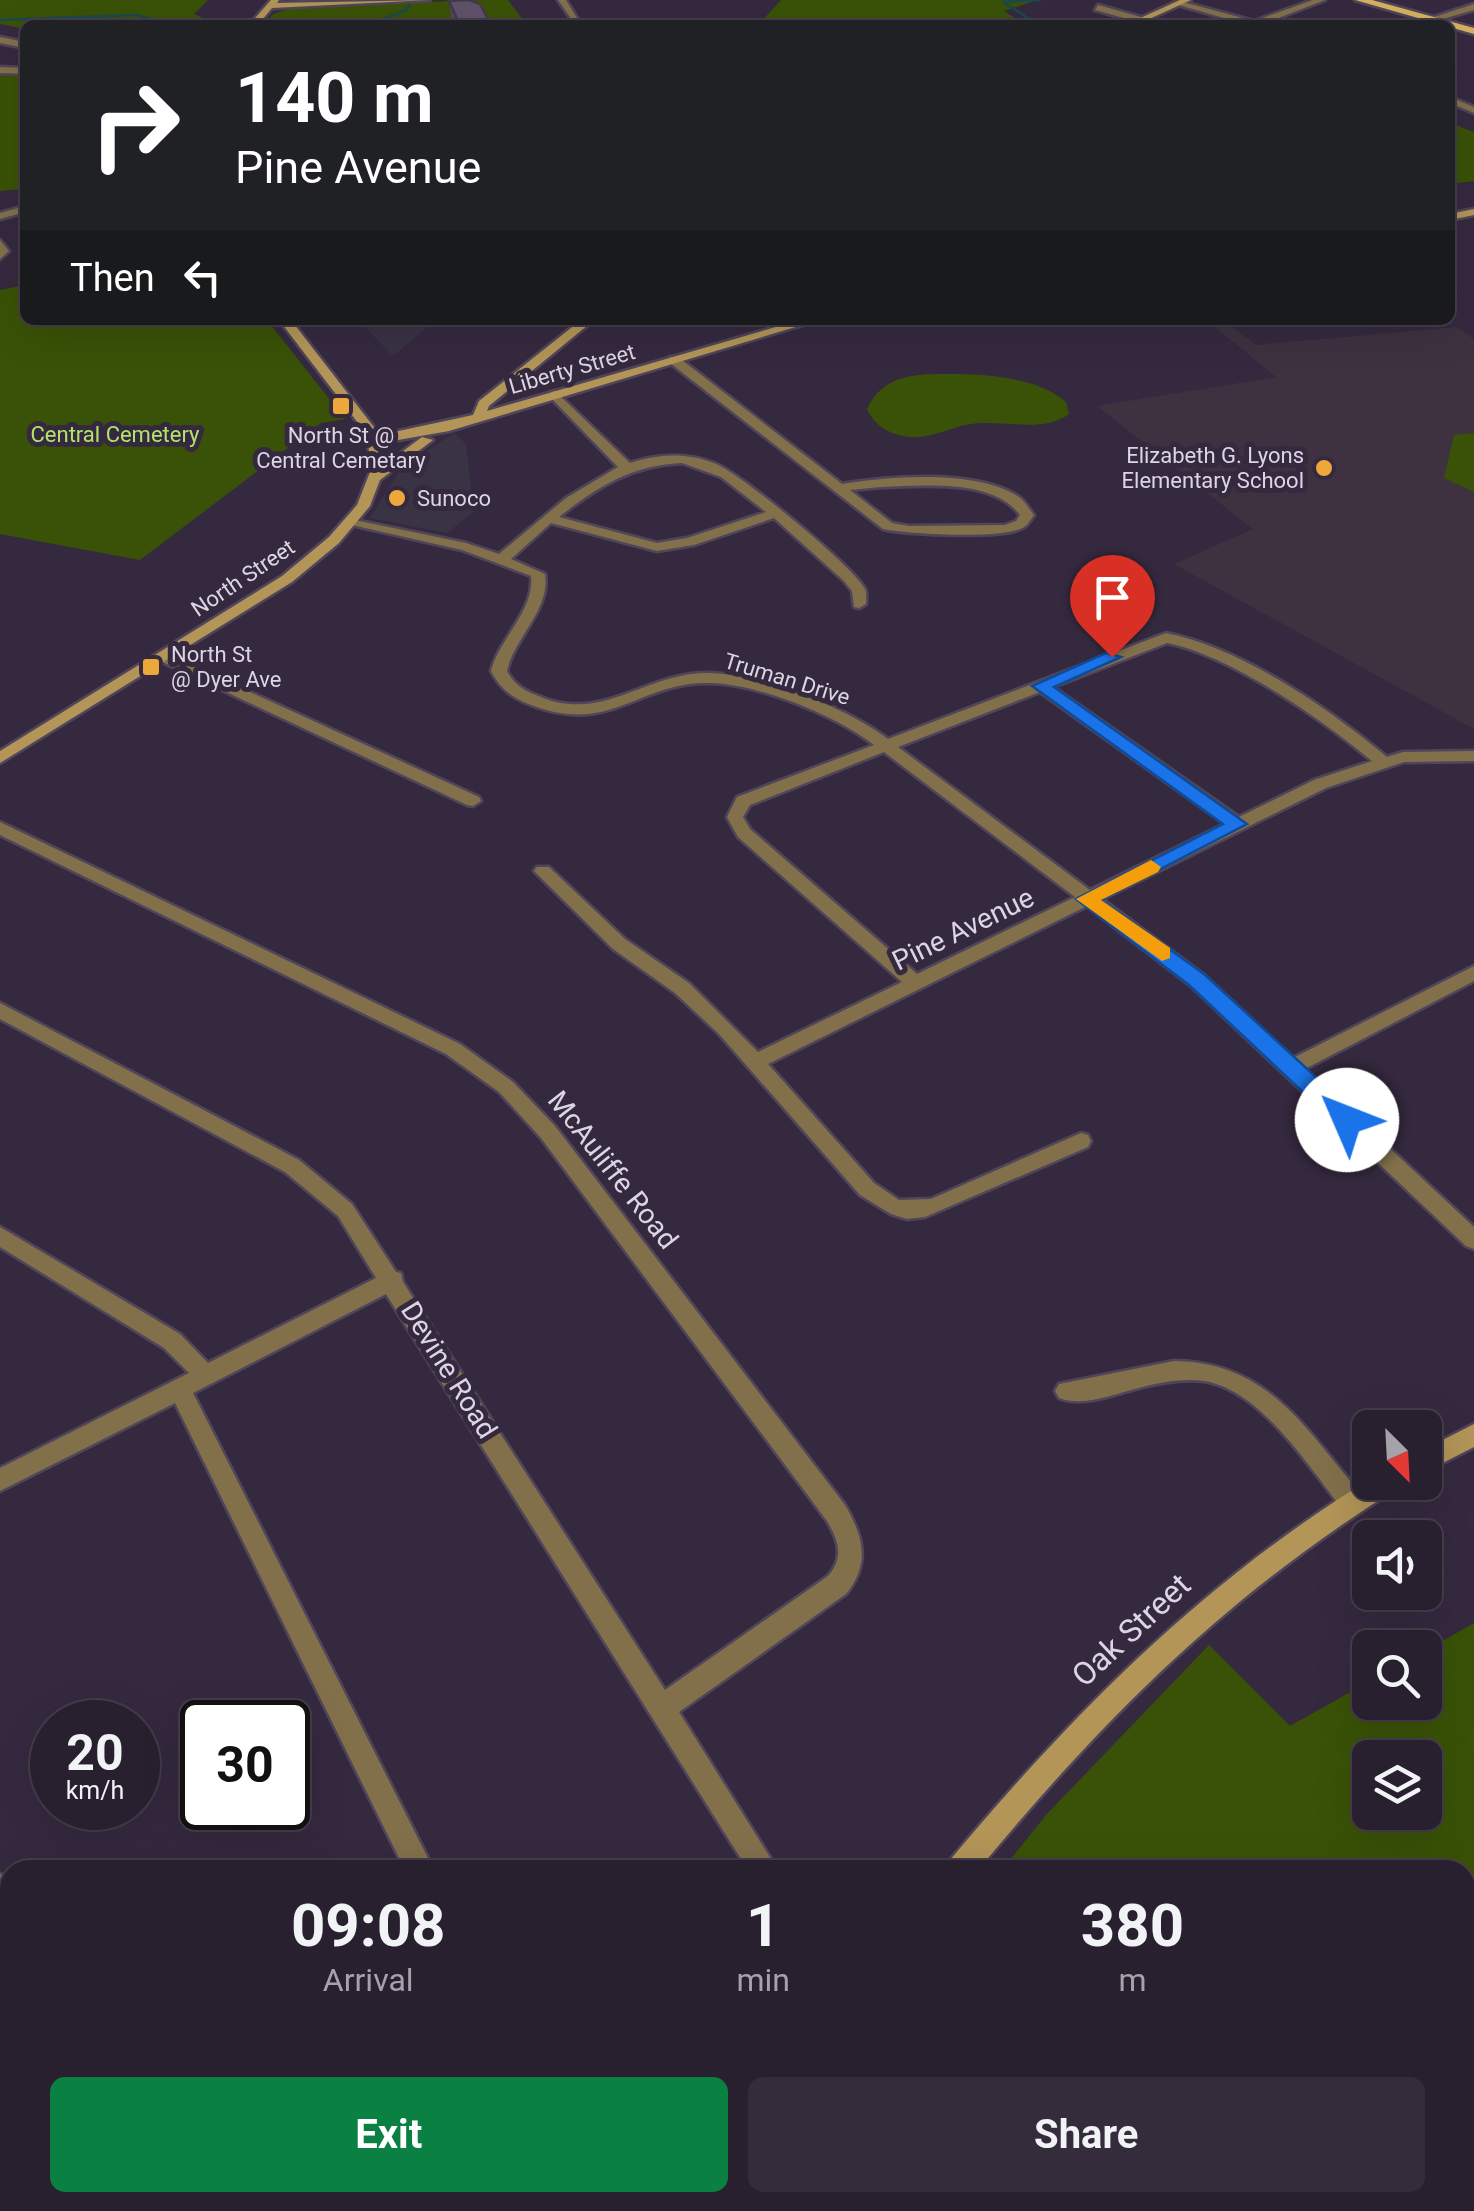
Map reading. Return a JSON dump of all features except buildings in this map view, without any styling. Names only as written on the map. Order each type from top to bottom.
[{"type":"main road","points":[[272,3],[426,0]]},
{"type":"main road","points":[[1365,0],[1436,20]]},
{"type":"main road","points":[[1141,20],[1183,2]]},
{"type":"main road","points":[[289,325],[360,414],[376,444]]},
{"type":"main road","points":[[479,417],[483,404],[582,325]]},
{"type":"main road","name":"Liberty Street","points":[[376,444],[796,325]]},
{"type":"main road","name":"Liberty Street","points":[[376,444],[427,440],[457,424]]},
{"type":"main road","points":[[376,478],[427,440]]},
{"type":"main road","name":"North Street","points":[[0,758],[288,579],[350,523],[376,478],[376,444]]},
{"type":"main road","points":[[1442,1452],[1474,1435]]},
{"type":"main road","name":"Oak Street","points":[[968,1860],[1036,1778],[1130,1680],[1240,1583],[1358,1500]]},
{"type":"street","points":[[1122,0],[1098,8],[1141,20]]},
{"type":"street","points":[[1264,20],[1321,0]]},
{"type":"street","points":[[1183,2],[1240,20]]},
{"type":"street","points":[[1432,19],[1474,7]]},
{"type":"street","points":[[0,243],[4,248],[0,256]]},
{"type":"street","points":[[674,360],[839,488],[898,529],[1006,529],[1020,524],[1027,515],[1020,502],[974,486],[839,488]]},
{"type":"street","points":[[555,395],[629,470]]},
{"type":"street","points":[[504,558],[588,485],[674,460],[706,464],[853,582],[860,591],[859,604]]},
{"type":"street","points":[[548,518],[657,547],[689,542],[773,514]]},
{"type":"street","name":"Truman Drive","points":[[350,523],[437,539],[529,568],[541,582],[498,667],[502,680],[521,695],[557,710],[587,713],[687,680],[719,679],[845,720],[886,745]]},
{"type":"street","points":[[915,983],[744,833],[735,817],[748,798],[1153,640],[1188,640],[1353,738],[1384,762]]},
{"type":"street","points":[[163,657],[473,801]]},
{"type":"street","points":[[1040,686],[1238,824]]},
{"type":"street","points":[[886,745],[1196,980],[1474,1240]]},
{"type":"street","name":"Pine Avenue","points":[[757,1061],[1320,784],[1384,762],[1423,754],[1474,756]]},
{"type":"street","name":"McAuliffe Road","points":[[0,828],[454,1049],[506,1087],[580,1171],[836,1514],[852,1546],[851,1567],[837,1584],[663,1708]]},
{"type":"street","points":[[543,871],[627,951],[690,995],[757,1061],[867,1189],[902,1211],[935,1206],[1080,1142]]},
{"type":"street","points":[[1292,1067],[1474,973]]},
{"type":"street","name":"Devine Road","points":[[0,1010],[304,1174],[345,1210],[758,1860]]},
{"type":"street","points":[[0,1236],[172,1340],[194,1361],[192,1383],[415,1860]]},
{"type":"street","points":[[0,1480],[393,1280]]},
{"type":"street","points":[[1067,1391],[1112,1388],[1180,1370],[1219,1374],[1264,1398],[1353,1503]]},
{"type":"shaded area","points":[[363,325],[430,325],[393,356]]},
{"type":"shaded area","name":"Elizabeth G. Lyons Elementary School","points":[[1212,325],[1230,325],[1256,345],[1457,327],[1474,339],[1474,729],[1174,564],[1253,529],[1097,406],[1276,377]]},
{"type":"shaded area","points":[[454,433],[466,444],[474,512],[447,533],[370,518],[402,467]]},
{"type":"green space","points":[[0,0],[208,0],[194,14],[208,20],[20,20],[20,28],[0,24]]},
{"type":"green space","points":[[508,0],[523,20],[268,20],[289,9]]},
{"type":"green space","points":[[781,0],[1038,0],[1004,11],[1018,20],[763,20]]},
{"type":"green space","points":[[0,73],[20,73],[20,189],[0,191]]},
{"type":"green space","points":[[1455,125],[1474,132],[1474,181],[1455,183]]},
{"type":"green space","name":"Central Cemetery","points":[[20,286],[20,325],[271,325],[345,419],[321,423],[140,560],[0,534],[0,290]]},
{"type":"green space","points":[[953,374],[1027,383],[1066,402],[1069,414],[1034,425],[971,424],[910,437],[884,429],[867,409],[874,397],[892,382],[914,376]]},
{"type":"green space","points":[[1474,433],[1474,492],[1444,478],[1454,435]]},
{"type":"green space","points":[[1474,1623],[1474,1860],[1010,1860],[1046,1815],[1209,1645],[1290,1726],[1352,1691],[1352,1720],[1442,1720],[1442,1641]]},
{"type":"waterway","points":[[1021,20],[1028,18],[1003,2],[1040,0]]},
{"type":"waterway","points":[[381,20],[406,10],[410,4]]},
{"type":"waterway","points":[[0,20],[136,15],[155,20]]},
{"type":"slow traffic","points":[[1151,867],[1086,899],[1162,953]]},
{"type":"place","name":"North St @ Central Cemetary","points":[[341,406]]},
{"type":"place","name":"Elizabeth G. Lyons Elementary School","points":[[1324,468]]},
{"type":"place","name":"Sunoco","points":[[397,498]]},
{"type":"place","name":"North St @ Dyer Ave","points":[[151,667]]},
{"type":"route","points":[[1112,657],[1040,686],[1238,824],[1086,899],[1196,980],[1347,1120]]}]
